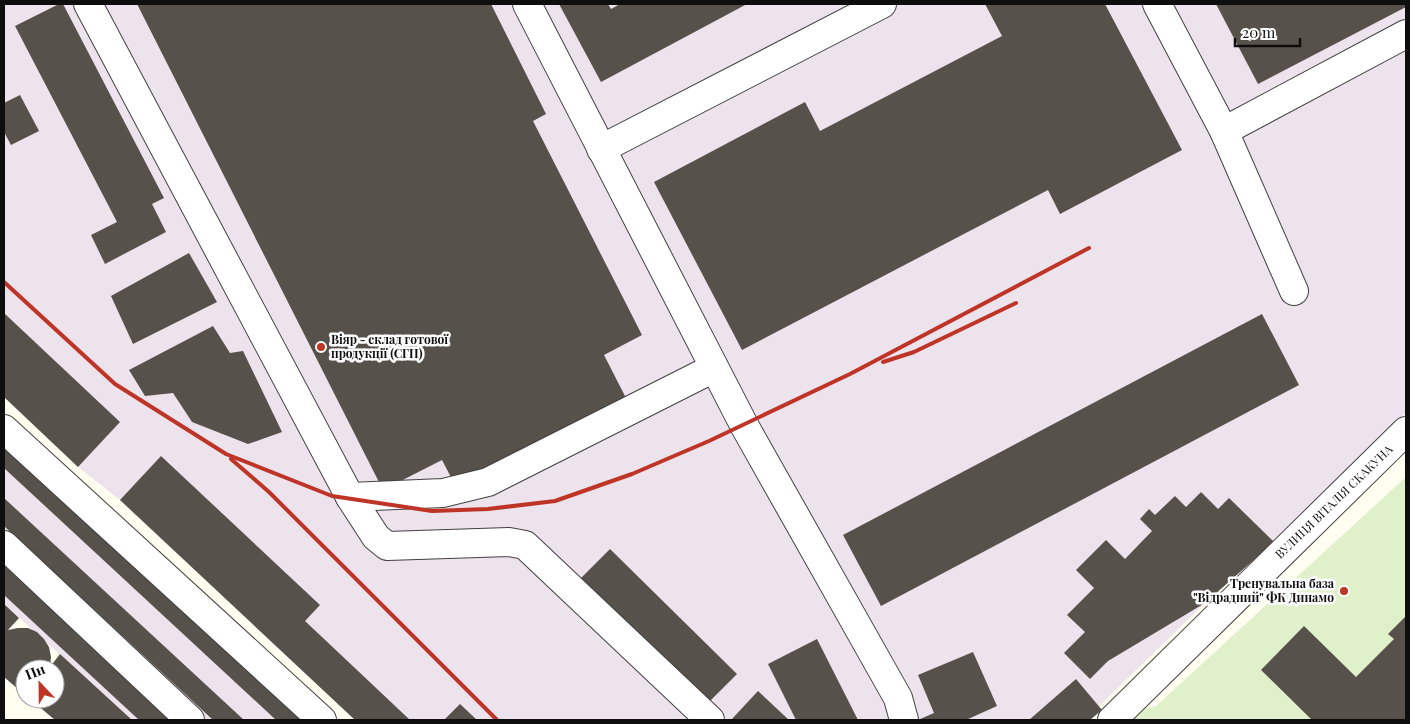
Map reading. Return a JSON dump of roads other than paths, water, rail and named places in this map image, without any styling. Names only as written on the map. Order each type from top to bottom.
[{"type":"street","points":[[88,4],[350,497],[376,536],[387,546],[509,542],[525,545],[710,720]]},
{"type":"street","points":[[527,4],[744,425],[898,698],[904,720]]},
{"type":"street","points":[[601,149],[882,4]]},
{"type":"street","points":[[1157,4],[1224,131],[1294,291]]},
{"type":"street","points":[[1224,131],[1406,34]]},
{"type":"street","points":[[350,497],[443,493],[488,482],[714,368]]},
{"type":"street","points":[[4,429],[322,720]]},
{"type":"street","name":"ВУЛИЦЯ ВІТАЛІЯ СКАКУНА","points":[[1112,720],[1406,431]]},
{"type":"street","points":[[4,546],[190,720]]},
{"type":"railway","points":[[4,282],[115,384],[226,454],[332,496],[432,511],[488,509],[555,501],[632,474],[709,441],[850,374],[1089,248]]},
{"type":"railway","points":[[883,362],[914,352],[1016,303]]},
{"type":"railway","points":[[231,459],[269,492],[497,720]]},
{"type":"place","name":"Віяр - склад готової продукції (СГП)","points":[[321,347]]},
{"type":"place","name":"Тренувальна база \"Відрадний\" ФК Динамо","points":[[1344,591]]}]
